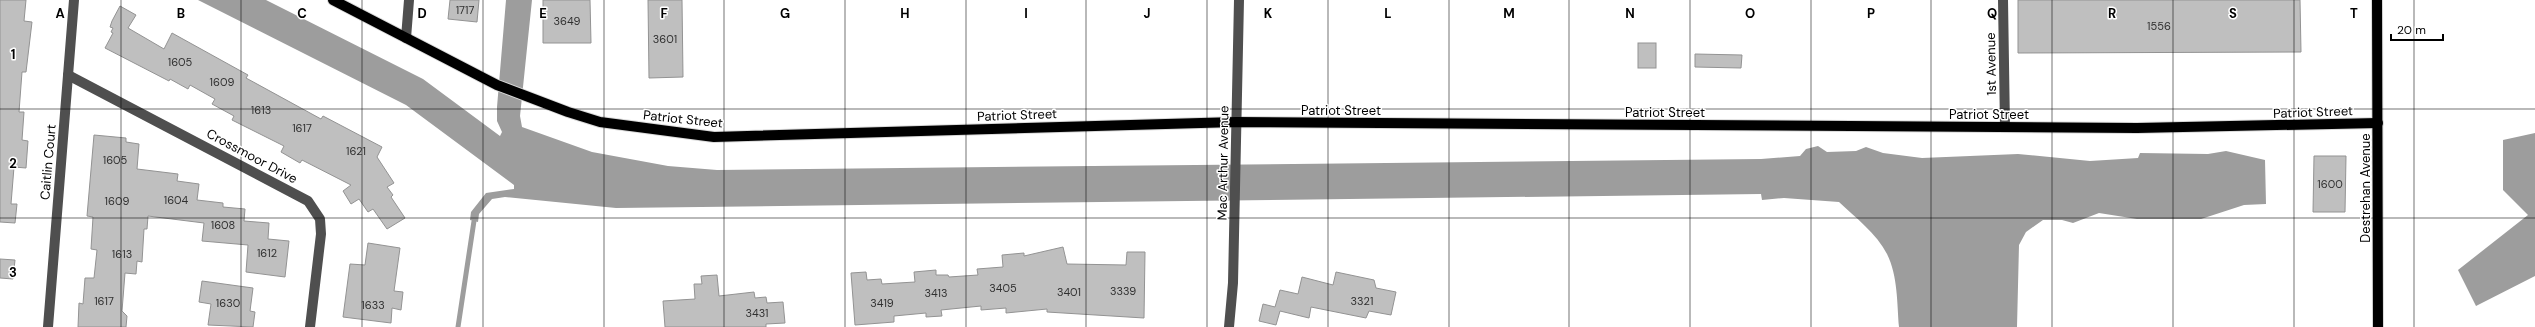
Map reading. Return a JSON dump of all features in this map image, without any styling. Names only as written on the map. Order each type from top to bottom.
[{"type":"main road","name":"Patriot Street","points":[[333,0],[497,85],[525,96],[600,122],[714,137],[1236,122],[2137,128],[2378,123]]},
{"type":"main road","name":"Destrehan Avenue","points":[[2377,0],[2378,327]]},
{"type":"street","name":"Caitlin Court","points":[[48,327],[74,0]]},
{"type":"street","points":[[406,38],[409,0]]},
{"type":"street","name":"Mac Arthur Avenue","points":[[1229,327],[1233,282],[1239,0]]},
{"type":"street","name":"1st Avenue","points":[[2003,0],[2005,127]]},
{"type":"street","name":"Crossmoor Drive","points":[[68,75],[308,201],[320,219],[321,234],[310,327]]},
{"type":"shaded area","points":[[198,0],[266,0],[423,79],[500,136],[502,132],[497,121],[497,107],[506,0],[532,0],[520,116],[522,127],[592,152],[668,166],[717,170],[1761,159],[1800,156],[1806,149],[1818,146],[1827,152],[1856,151],[1866,147],[1883,153],[1922,158],[2018,154],[2090,161],[2138,158],[2140,153],[2208,154],[2226,151],[2265,160],[2266,204],[2244,205],[2201,219],[2137,219],[2099,213],[2073,223],[2062,220],[2043,220],[2026,232],[2019,245],[2017,327],[1899,327],[1895,281],[1891,263],[1883,247],[1865,226],[1839,202],[1784,198],[1762,200],[1761,194],[616,208],[505,197],[492,199],[479,214],[478,222],[470,220],[471,212],[486,193],[514,189],[514,185],[406,105]]},
{"type":"shaded area","points":[[2535,133],[2535,276],[2476,306],[2458,270],[2528,215],[2503,190],[2503,140]]},
{"type":"building","points":[[0,0],[26,0],[24,21],[32,22],[26,72],[22,72],[19,112],[24,112],[22,140],[28,141],[26,168],[14,167],[11,204],[17,204],[15,223],[0,222]]},
{"type":"building","points":[[450,0],[479,0],[477,22],[448,19]]},
{"type":"building","points":[[543,0],[590,0],[591,43],[543,43]]},
{"type":"building","points":[[648,0],[682,0],[683,77],[649,78]]},
{"type":"building","points":[[2018,0],[2300,0],[2301,52],[2018,53]]},
{"type":"building","points":[[120,6],[136,15],[128,28],[164,49],[172,33],[248,75],[246,78],[321,119],[323,116],[382,147],[377,157],[394,183],[387,187],[393,195],[391,197],[405,218],[387,229],[373,209],[368,212],[359,199],[351,204],[343,191],[351,185],[302,160],[300,163],[281,152],[284,146],[232,120],[234,116],[212,104],[215,99],[190,85],[188,89],[170,79],[169,81],[105,48],[113,33],[111,32],[113,28],[110,27],[112,21]]},
{"type":"building","points":[[1638,43],[1656,43],[1656,68],[1638,68]]},
{"type":"building","points":[[1695,54],[1742,55],[1741,68],[1695,67]]},
{"type":"building","points":[[94,135],[126,138],[126,142],[139,144],[137,169],[178,174],[177,181],[199,184],[197,200],[223,203],[223,207],[245,209],[244,221],[269,223],[268,239],[289,241],[285,277],[246,272],[248,245],[202,241],[204,223],[148,216],[147,229],[144,229],[142,262],[137,261],[136,274],[125,273],[122,311],[127,316],[126,327],[78,327],[79,303],[83,304],[85,278],[94,278],[97,250],[91,249],[93,217],[87,216]]},
{"type":"building","points":[[2314,156],[2346,156],[2345,212],[2313,212]]},
{"type":"building","points":[[368,243],[400,248],[394,291],[403,292],[401,310],[392,308],[391,323],[343,317],[350,264],[365,265]]},
{"type":"building","points":[[1063,247],[1067,264],[1126,265],[1127,252],[1145,252],[1144,318],[1047,312],[1047,309],[1006,313],[1006,308],[981,310],[981,306],[941,310],[942,316],[926,317],[926,313],[894,316],[894,322],[855,325],[851,273],[866,272],[867,280],[881,279],[882,284],[915,282],[914,272],[936,270],[936,275],[948,275],[949,277],[978,275],[977,269],[1003,267],[1002,255],[1024,253],[1024,256]]},
{"type":"building","points":[[0,259],[15,260],[13,279],[0,278]]},
{"type":"building","points":[[1336,272],[1374,280],[1376,288],[1396,292],[1391,315],[1369,311],[1366,318],[1311,307],[1309,318],[1280,311],[1276,325],[1259,321],[1263,304],[1275,307],[1280,290],[1298,294],[1302,277],[1333,285]]},
{"type":"building","points":[[717,275],[719,296],[754,292],[755,298],[766,297],[767,303],[783,302],[785,323],[766,324],[766,327],[665,327],[663,301],[695,299],[694,284],[702,284],[701,276]]},
{"type":"building","points":[[202,281],[253,288],[250,311],[255,312],[253,327],[208,325],[211,304],[199,302]]},
{"type":"waterway","points":[[458,327],[474,221]]}]
